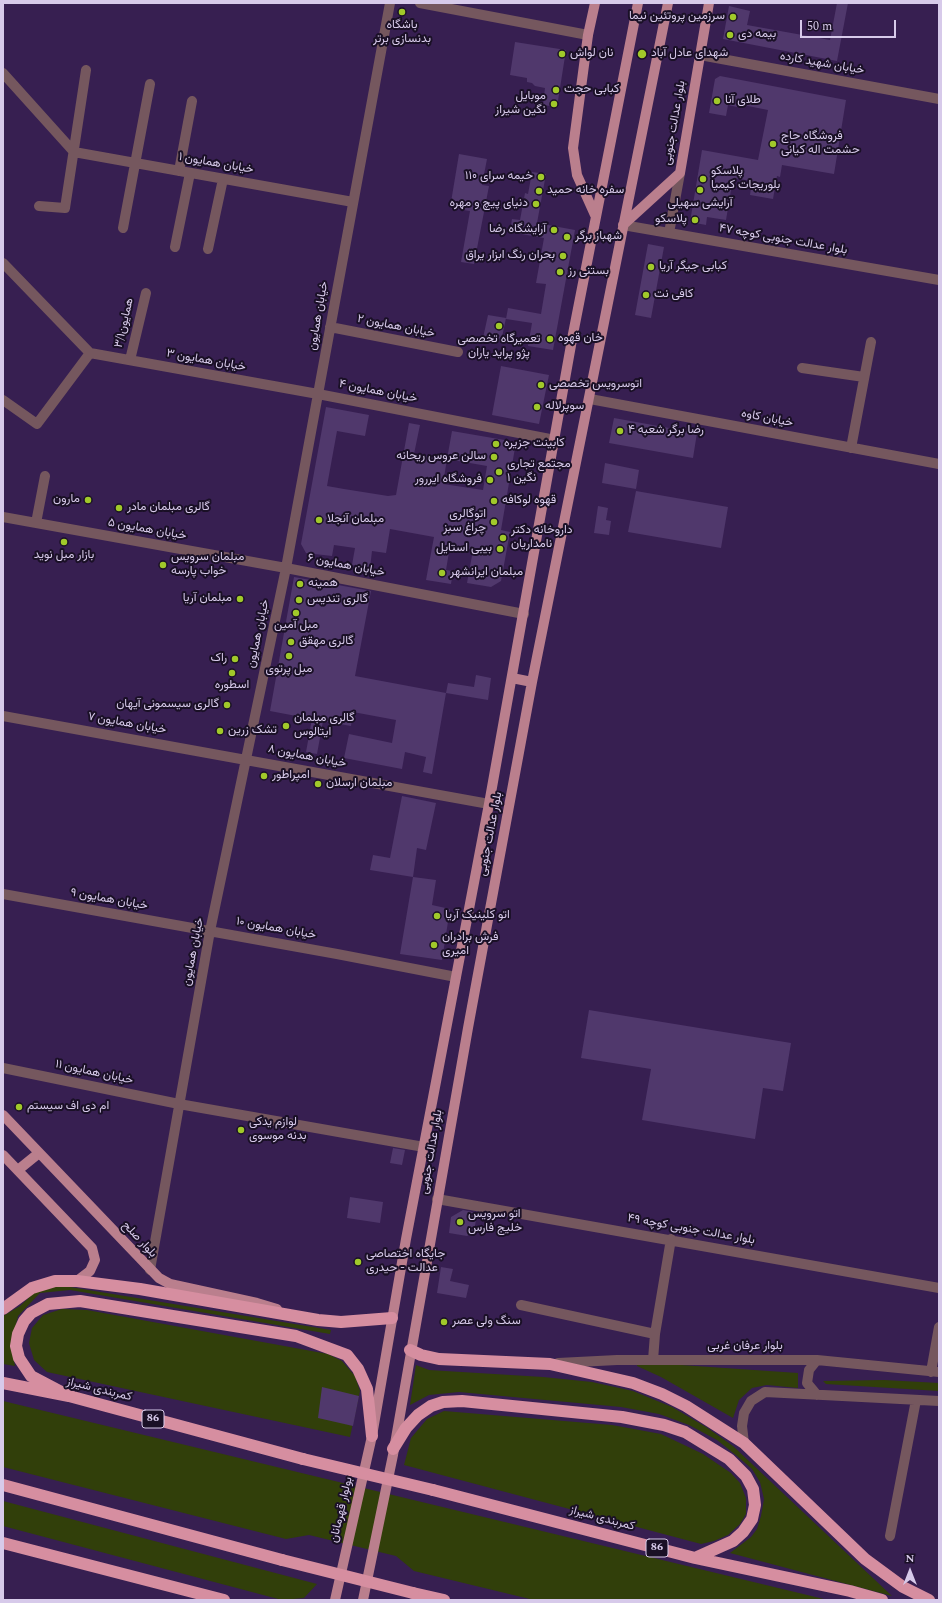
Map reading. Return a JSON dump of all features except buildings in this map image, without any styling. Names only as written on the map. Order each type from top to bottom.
[{"type":"highway","points":[[3,1309],[32,1288],[55,1281],[76,1281],[140,1289],[297,1316],[341,1322],[392,1318]]},
{"type":"highway","points":[[69,1396],[31,1376],[19,1358],[16,1346],[21,1328],[31,1312],[48,1304],[80,1301],[296,1336],[346,1355],[358,1369],[367,1389],[372,1436]]},
{"type":"highway","points":[[410,1350],[421,1355],[439,1359],[550,1364],[634,1384],[662,1394],[686,1406],[744,1443],[865,1559],[904,1587],[929,1600]]},
{"type":"highway","name":"کمربندی شیراز","points":[[3,1383],[69,1396],[303,1459],[433,1490],[695,1558],[882,1600]]},
{"type":"highway","points":[[394,1449],[406,1428],[418,1415],[430,1406],[443,1402],[462,1401],[622,1417],[664,1425],[685,1432],[729,1459],[746,1476],[753,1489],[755,1505],[752,1519],[743,1532],[733,1541],[695,1558]]},
{"type":"highway","points":[[3,1485],[282,1560],[444,1600]]},
{"type":"highway","points":[[3,1543],[224,1600]]},
{"type":"main road","points":[[595,3],[588,35],[573,148],[577,175],[596,215]]},
{"type":"main road","name":"بلوار عدالت جنوبی","points":[[372,1436],[392,1318],[489,804],[596,215],[638,3]]},
{"type":"main road","name":"بلوار عدالت جنوبی","points":[[394,1449],[437,1199],[532,682],[590,399],[623,225],[668,3]]},
{"type":"main road","name":"بلوار عدالت جنوبی","points":[[623,225],[680,173],[709,3]]},
{"type":"main road","points":[[512,678],[532,682]]},
{"type":"main road","name":"بلوار صلح","points":[[3,1115],[159,1278],[170,1284],[257,1302],[297,1316]]},
{"type":"main road","points":[[18,1170],[39,1153]]},
{"type":"main road","points":[[3,1155],[92,1248],[95,1260],[90,1271],[76,1281]]},
{"type":"main road","name":"بولوار قهرمانان","points":[[336,1600],[372,1436]]},
{"type":"main road","points":[[363,1600],[394,1449]]},
{"type":"street","name":"خیابان همایون","points":[[150,1270],[210,931],[286,568],[390,3]]},
{"type":"street","points":[[420,3],[588,35]]},
{"type":"street","name":"خیابان شهید کارده","points":[[700,56],[939,99]]},
{"type":"street","points":[[39,206],[65,208],[86,70]]},
{"type":"street","points":[[3,73],[74,152]]},
{"type":"street","points":[[123,228],[134,162],[150,84]]},
{"type":"street","points":[[179,170],[192,101]]},
{"type":"street","name":"خیابان همایون ۱","points":[[74,152],[353,202]]},
{"type":"street","points":[[175,247],[190,173]]},
{"type":"street","points":[[669,233],[680,173]]},
{"type":"street","points":[[208,249],[223,179]]},
{"type":"street","name":"بلوار عدالت جنوبی کوچه ۴۷","points":[[623,225],[939,280]]},
{"type":"street","points":[[3,263],[90,353],[37,424],[3,400]]},
{"type":"street","name":"همایون۳/۱","points":[[130,360],[146,293]]},
{"type":"street","name":"خیابان همایون ۲","points":[[330,327],[458,352]]},
{"type":"street","points":[[851,448],[871,342]]},
{"type":"street","name":"خیابان همایون ۳","points":[[90,353],[318,394]]},
{"type":"street","points":[[802,368],[864,377]]},
{"type":"street","name":"خیابان همایون ۴","points":[[318,394],[555,440]]},
{"type":"street","name":"خیابان کاوه","points":[[590,399],[939,464]]},
{"type":"street","points":[[36,523],[45,476]]},
{"type":"street","name":"خیابان همایون ۵","points":[[3,517],[286,568]]},
{"type":"street","name":"خیابان همایون ۶","points":[[286,568],[524,614]]},
{"type":"street","name":"خیابان همایون ۷","points":[[3,716],[246,759]]},
{"type":"street","name":"خیابان همایون ۸","points":[[246,759],[489,804]]},
{"type":"street","name":"خیابان همایون ۹","points":[[3,894],[210,931]]},
{"type":"street","name":"خیابان همایون ۱۰","points":[[210,931],[456,977]]},
{"type":"street","name":"خیابان همایون ۱۱","points":[[3,1068],[179,1104],[424,1147]]},
{"type":"street","name":"بلوار عدالت جنوبی کوچه ۴۹","points":[[437,1199],[671,1239],[939,1288]]},
{"type":"street","points":[[653,1360],[655,1334],[671,1239]]},
{"type":"street","points":[[521,1305],[655,1334]]},
{"type":"street","points":[[935,1372],[939,1327]]},
{"type":"street","name":"بلوار عرفان غربی","points":[[550,1364],[653,1360],[817,1360],[935,1372]]},
{"type":"street","points":[[817,1360],[809,1370],[807,1383],[817,1395]]},
{"type":"street","points":[[744,1443],[742,1426],[744,1413],[751,1401],[765,1392],[939,1401]]},
{"type":"street","points":[[890,1536],[916,1400]]},
{"type":"green space","points":[[58,1285],[331,1330],[330,1334],[70,1290],[40,1293],[18,1316],[11,1346],[15,1366],[3,1364],[3,1316],[20,1306],[37,1290]]},
{"type":"green space","points":[[62,1309],[87,1310],[328,1354],[342,1361],[355,1376],[360,1391],[350,1437],[47,1372],[34,1360],[29,1343],[32,1328],[43,1315]]},
{"type":"green space","points":[[637,1362],[798,1373],[798,1388],[767,1385],[752,1388],[739,1400],[733,1418],[661,1377],[637,1366]]},
{"type":"green space","points":[[416,1365],[429,1370],[543,1377],[592,1382],[633,1391],[672,1407],[706,1427],[733,1446],[892,1596],[730,1553],[751,1537],[757,1529],[764,1499],[760,1482],[752,1469],[737,1456],[717,1440],[689,1425],[659,1414],[621,1407],[459,1392],[429,1395],[410,1405]]},
{"type":"green space","points":[[884,1380],[939,1383],[939,1391],[826,1384],[823,1381]]},
{"type":"green space","points":[[3,1401],[828,1600],[534,1600],[414,1571],[396,1556],[309,1535],[286,1539],[3,1467]]},
{"type":"green space","points":[[444,1411],[612,1425],[661,1434],[703,1454],[731,1473],[740,1483],[746,1498],[746,1514],[740,1524],[728,1535],[714,1541],[701,1544],[404,1465],[411,1438],[427,1419]]},
{"type":"green space","points":[[3,1501],[317,1584],[304,1598],[282,1600],[3,1526]]},
{"type":"place","name":"باشگاه بدنسازی برتر","points":[[402,12]]},
{"type":"place","name":"سرزمین پروتئین نیما","points":[[733,17]]},
{"type":"place","name":"بیمه دی","points":[[730,35]]},
{"type":"place","name":"نان لواش","points":[[562,54]]},
{"type":"place","name":"شهدای عادل آباد","points":[[642,54]]},
{"type":"place","name":"کبابی حجت","points":[[556,90]]},
{"type":"place","name":"طلای آنا","points":[[717,101]]},
{"type":"place","name":"موبایل نگین شیراز","points":[[554,104]]},
{"type":"place","name":"فروشگاه حاج حشمت اله کیانی","points":[[773,144]]},
{"type":"place","name":"خیمه سرای ۱۱۰","points":[[541,177]]},
{"type":"place","name":"پلاسکو بلوریجات کیمیا","points":[[703,179]]},
{"type":"place","name":"آرایشی سهیلی","points":[[700,190]]},
{"type":"place","name":"سفره خانه حمید","points":[[539,191]]},
{"type":"place","name":"دنیای پیچ و مهره","points":[[536,204]]},
{"type":"place","name":"پلاسکو","points":[[695,220]]},
{"type":"place","name":"آرایشگاه رضا","points":[[554,230]]},
{"type":"place","name":"شهباز برگر","points":[[567,237]]},
{"type":"place","name":"بحران رنگ ابزار یراق","points":[[563,256]]},
{"type":"place","name":"کبابی جیگر آریا","points":[[651,267]]},
{"type":"place","name":"بستنی رز","points":[[560,272]]},
{"type":"place","name":"کافی نت","points":[[646,295]]},
{"type":"place","name":"تعمیرگاه تخصصی پژو پراید یاران","points":[[499,326]]},
{"type":"place","name":"خان قهوه","points":[[550,339]]},
{"type":"place","name":"اتوسرویس تخصصی","points":[[541,385]]},
{"type":"place","name":"سوپرلاله","points":[[537,407]]},
{"type":"place","name":"رضا برگر شعبه ۴","points":[[620,431]]},
{"type":"place","name":"کابینت جزیره","points":[[496,444]]},
{"type":"place","name":"سالن عروس ریحانه","points":[[494,457]]},
{"type":"place","name":"مجتمع تجاری نگین ۱","points":[[499,472]]},
{"type":"place","name":"فروشگاه ایررور","points":[[490,480]]},
{"type":"place","name":"مارون","points":[[88,500]]},
{"type":"place","name":"قهوه لوکافه","points":[[494,501]]},
{"type":"place","name":"گالری مبلمان مادر","points":[[119,508]]},
{"type":"place","name":"مبلمان آنجلا","points":[[319,520]]},
{"type":"place","name":"اتوگالری چراغ سبز","points":[[494,522]]},
{"type":"place","name":"داروخانه دکتر نامداریان","points":[[503,538]]},
{"type":"place","name":"بازار مبل نوید","points":[[64,542]]},
{"type":"place","name":"بیبی استایل","points":[[500,549]]},
{"type":"place","name":"مبلمان سرویس خواب پارسه","points":[[163,565]]},
{"type":"place","name":"مبلمان ایرانشهر","points":[[442,573]]},
{"type":"place","name":"همینه","points":[[300,584]]},
{"type":"place","name":"مبلمان آریا","points":[[240,599]]},
{"type":"place","name":"گالری تندیس","points":[[299,600]]},
{"type":"place","name":"مبل آمین","points":[[296,613]]},
{"type":"place","name":"گالری مهقق","points":[[291,642]]},
{"type":"place","name":"مبل پرتوی","points":[[289,656]]},
{"type":"place","name":"راک","points":[[235,659]]},
{"type":"place","name":"اسطوره","points":[[232,673]]},
{"type":"place","name":"گالری سیسمونی آیهان","points":[[227,705]]},
{"type":"place","name":"گالری مبلمان ایتالوس","points":[[286,726]]},
{"type":"place","name":"تشک زرین","points":[[220,731]]},
{"type":"place","name":"امپراطور","points":[[264,776]]},
{"type":"place","name":"مبلمان ارسلان","points":[[318,784]]},
{"type":"place","name":"اتو کلینیک آریا","points":[[437,916]]},
{"type":"place","name":"فرش برادران امیری","points":[[434,945]]},
{"type":"place","name":"ام دی اف سیستم","points":[[19,1107]]},
{"type":"place","name":"لوازم یدکی بدنه موسوی","points":[[241,1130]]},
{"type":"place","name":"اتو سرویس خلیج فارس","points":[[460,1222]]},
{"type":"place","name":"جایگاه اختصاصی عدالت - حیدری","points":[[358,1262]]},
{"type":"place","name":"سنگ ولی عصر","points":[[444,1322]]}]
